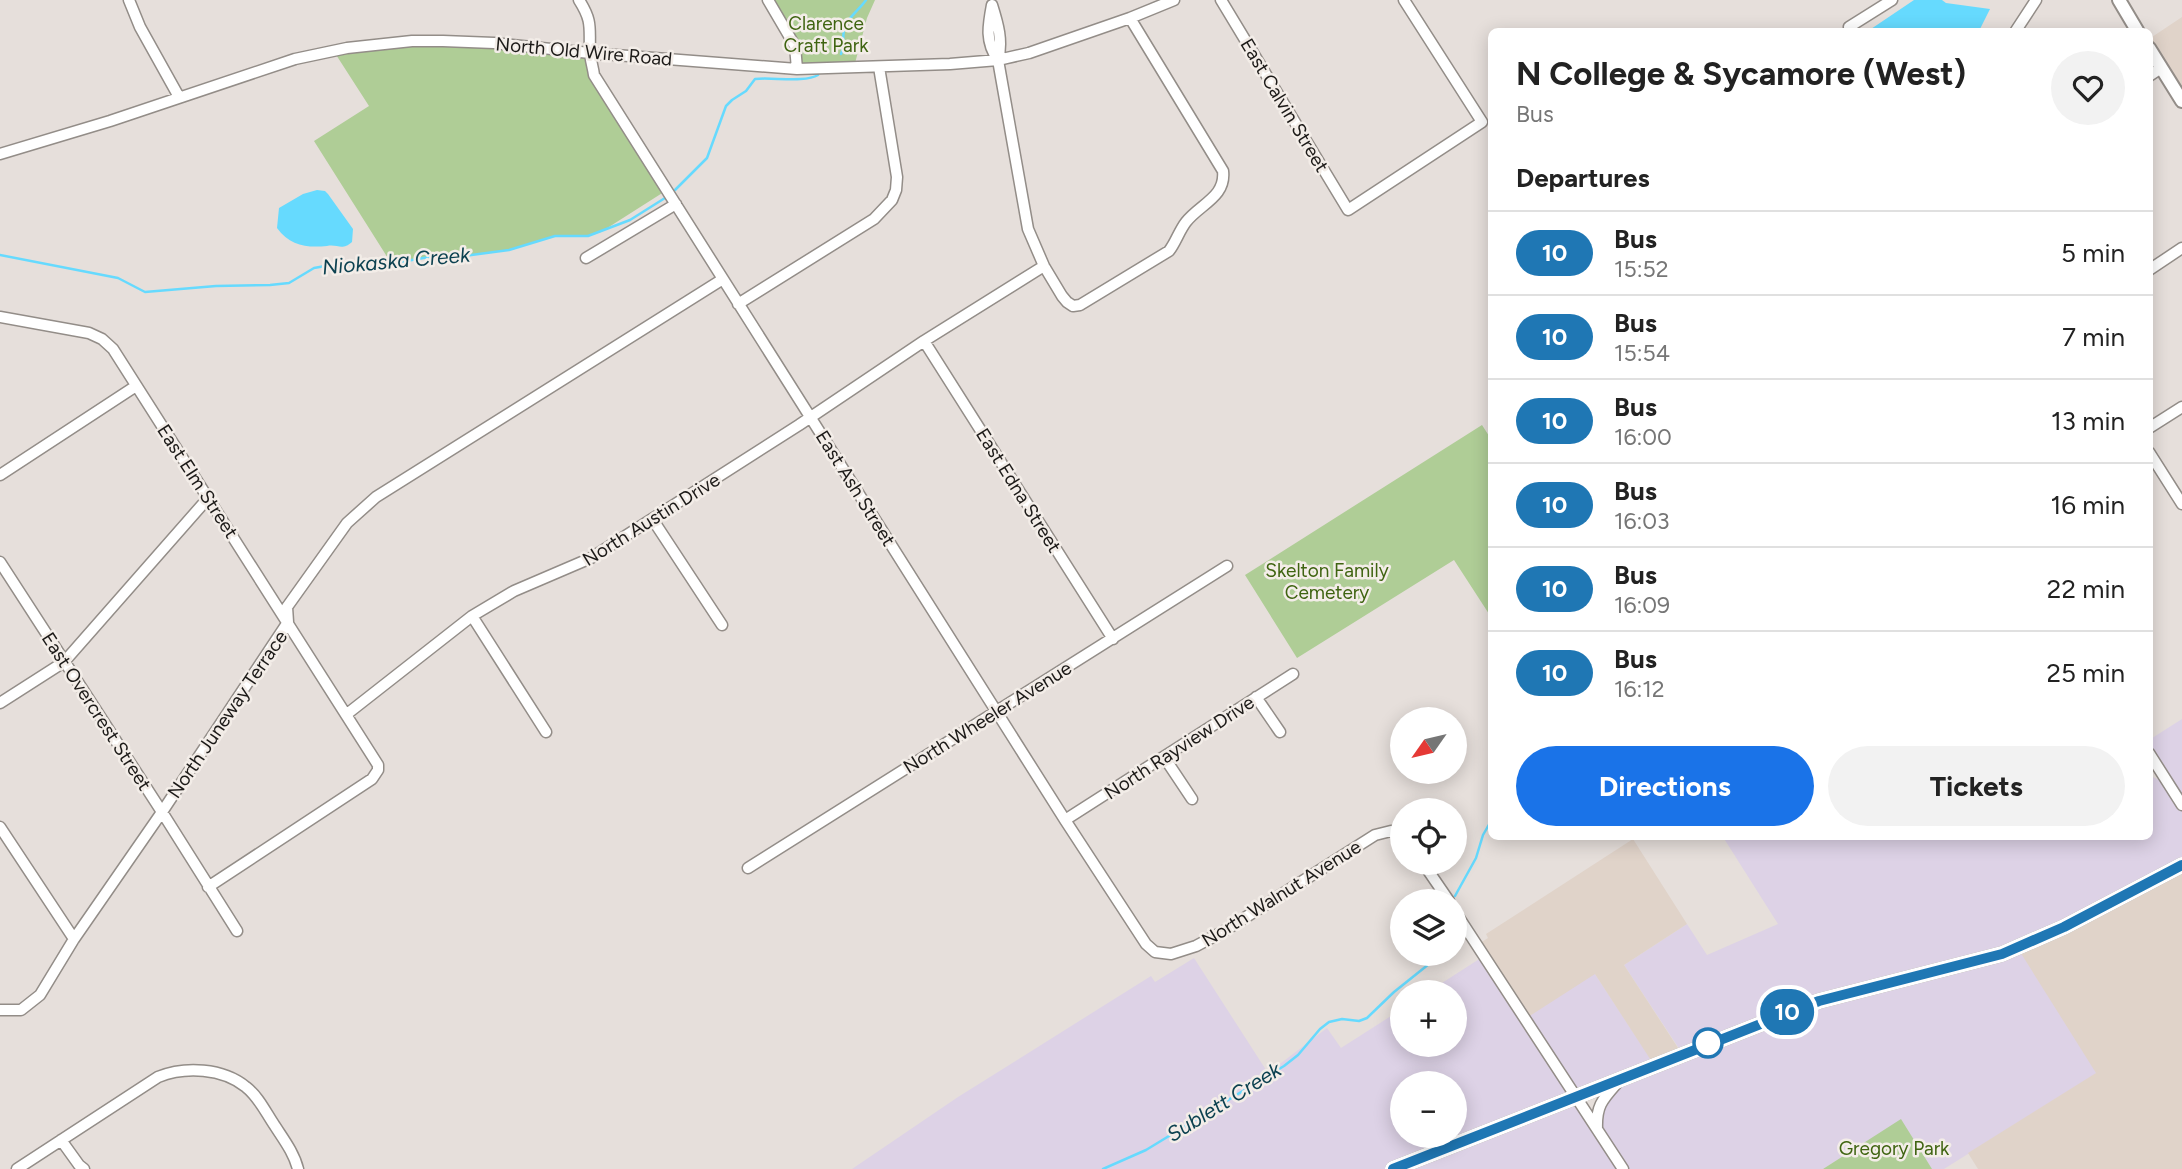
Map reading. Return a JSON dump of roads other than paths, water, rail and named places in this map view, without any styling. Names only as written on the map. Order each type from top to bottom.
[{"type":"main road","points":[[2119,0],[2136,28]]},
{"type":"main road","points":[[2153,55],[2182,101]]},
{"type":"main road","points":[[1393,1169],[1411,1165],[1574,1096],[1819,1001],[2002,954],[2064,927],[2182,865]]},
{"type":"street","points":[[129,0],[140,27],[179,97]]},
{"type":"street","name":"East Ash Street","points":[[579,0],[591,27],[590,53],[594,75],[1146,944],[1156,952],[1171,954]]},
{"type":"street","points":[[768,0],[795,46],[797,69]]},
{"type":"street","name":"East Calvin Street","points":[[1222,0],[1348,210],[1482,122],[1404,0]]},
{"type":"street","points":[[1850,28],[1892,0]]},
{"type":"street","points":[[2018,28],[2036,0]]},
{"type":"street","name":"North Old Wire Road","points":[[0,154],[59,138],[295,59],[373,44],[412,41],[481,42],[797,69],[879,67],[998,60],[1029,53],[1130,18],[1168,1]]},
{"type":"street","points":[[992,3],[999,24],[1001,48],[998,60],[1025,217],[1044,266],[1067,302],[1073,306],[1088,302],[1169,251],[1183,225],[1214,197],[1224,181],[1223,171],[1130,18]]},
{"type":"street","points":[[738,304],[861,228],[892,200],[897,177],[879,67]]},
{"type":"street","points":[[2153,73],[2161,68]]},
{"type":"street","points":[[586,258],[676,204]]},
{"type":"street","points":[[2153,267],[2182,247]]},
{"type":"street","name":"North Austin Drive","points":[[347,714],[472,615],[514,591],[591,558],[1044,266]]},
{"type":"street","name":"North Juneway Terrace","points":[[0,1010],[21,1010],[40,995],[74,939],[288,622],[287,607],[347,523],[369,502],[723,279]]},
{"type":"street","name":"East Elm Street","points":[[0,317],[89,333],[102,339],[113,349],[347,714]]},
{"type":"street","name":"East Edna Street","points":[[924,341],[1113,639]]},
{"type":"street","points":[[0,475],[136,386]]},
{"type":"street","points":[[2153,425],[2182,407]]},
{"type":"street","points":[[2153,458],[2182,504]]},
{"type":"street","points":[[0,703],[64,662],[209,498]]},
{"type":"street","points":[[653,520],[722,625]]},
{"type":"street","name":"East Overcrest Street","points":[[0,564],[237,932]]},
{"type":"street","name":"North Wheeler Avenue","points":[[748,868],[1227,566]]},
{"type":"street","points":[[472,615],[547,732]]},
{"type":"street","name":"North Rayview Drive","points":[[1065,820],[1293,674]]},
{"type":"street","points":[[1256,697],[1280,732]]},
{"type":"street","points":[[208,887],[376,775],[379,770],[376,760],[347,714]]},
{"type":"street","points":[[1164,757],[1192,799]]},
{"type":"street","points":[[2153,759],[2182,805]]},
{"type":"street","points":[[0,827],[74,939]]},
{"type":"street","name":"North Walnut Avenue","points":[[1171,954],[1206,941],[1375,835],[1390,834]]},
{"type":"street","points":[[1467,930],[1623,1169]]},
{"type":"street","points":[[17,1169],[158,1077],[169,1072],[188,1070],[225,1076],[246,1087],[260,1103],[295,1157],[298,1169]]},
{"type":"street","points":[[1597,1130],[1597,1110],[1604,1097],[1622,1077]]},
{"type":"street","points":[[61,1140],[84,1169]]},
{"type":"water","points":[[1914,0],[1942,0],[1946,3],[1990,9],[1980,28],[1872,28]]},
{"type":"water","points":[[317,190],[328,194],[353,229],[352,242],[349,245],[313,247],[299,244],[287,239],[277,228],[279,208],[303,194]]},
{"type":"waterway","name":"Niokaska Creek","points":[[841,54],[845,26],[866,0]]},
{"type":"waterway","name":"Niokaska Creek","points":[[675,190],[707,158],[726,106],[746,91],[755,79],[797,79],[818,75]]},
{"type":"waterway","name":"Niokaska Creek","points":[[0,255],[118,278],[145,292],[270,285],[289,283],[314,268],[342,263],[366,268],[435,256],[449,258],[509,250],[555,236],[588,236],[630,220],[665,198]]},
{"type":"waterway","name":"Sublett Creek","points":[[1459,889],[1476,858],[1488,826]]},
{"type":"waterway","name":"Sublett Creek","points":[[1103,1169],[1146,1150],[1284,1066],[1329,1022],[1342,1019],[1359,1021],[1367,1018],[1426,966]]},
{"type":"park label","name":"Clarence Craft Park","points":[[826,34]]},
{"type":"park label","name":"Skelton Family Cemetery","points":[[1327,581]]},
{"type":"park label","name":"Gregory Park","points":[[1894,1148]]}]
